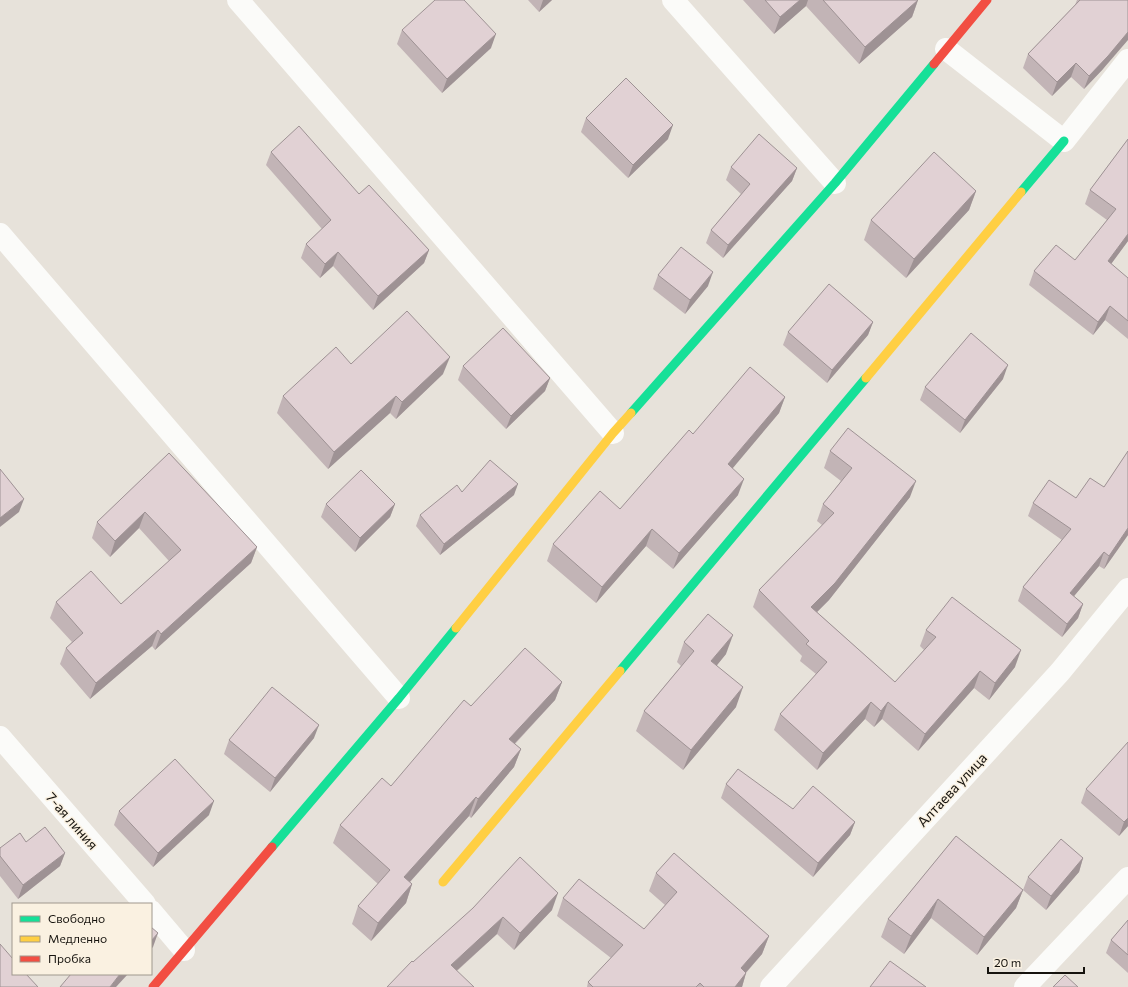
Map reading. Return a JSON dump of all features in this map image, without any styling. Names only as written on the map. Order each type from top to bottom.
[{"type":"street","points":[[238,0],[613,433]]},
{"type":"street","points":[[673,0],[835,183]]},
{"type":"street","points":[[153,987],[399,698],[613,433],[835,183],[986,0]]},
{"type":"street","points":[[946,49],[1064,141]]},
{"type":"street","points":[[443,882],[1064,141],[1128,60]]},
{"type":"street","points":[[0,234],[399,698]]},
{"type":"street","name":"Алтаева улица","points":[[771,987],[1060,672],[1128,589]]},
{"type":"street","name":"7-ая линия","points":[[0,737],[144,903]]},
{"type":"street","points":[[1025,987],[1128,878]]},
{"type":"street","points":[[152,912],[184,950]]},
{"type":"building","points":[[435,0],[464,0],[496,34],[447,79],[402,30]]},
{"type":"building","points":[[765,0],[800,0],[780,17]]},
{"type":"building","points":[[823,0],[918,0],[865,47]]},
{"type":"building","points":[[1080,0],[1128,0],[1128,32],[1089,76],[1076,63],[1057,82],[1028,54]]},
{"type":"building","points":[[626,78],[673,125],[633,165],[586,118]]},
{"type":"building","points":[[299,126],[359,194],[369,185],[429,250],[378,296],[338,252],[325,264],[306,244],[331,220],[271,152]]},
{"type":"building","points":[[759,134],[797,168],[728,245],[711,230],[750,184],[731,167]]},
{"type":"building","points":[[1128,139],[1128,234],[1108,261],[1128,278],[1128,321],[1110,306],[1098,322],[1034,271],[1056,245],[1075,260],[1116,209],[1090,190]]},
{"type":"building","points":[[934,152],[976,191],[914,259],[871,220]]},
{"type":"building","points":[[681,247],[713,272],[690,300],[658,275]]},
{"type":"building","points":[[829,284],[873,322],[832,370],[788,332]]},
{"type":"building","points":[[407,311],[450,357],[402,402],[396,396],[334,452],[283,396],[336,347],[351,364]]},
{"type":"building","points":[[503,328],[550,378],[511,416],[463,366]]},
{"type":"building","points":[[971,333],[1008,365],[965,420],[925,387]]},
{"type":"building","points":[[750,367],[785,397],[728,464],[744,479],[679,553],[652,529],[602,587],[553,544],[600,491],[620,509],[689,430],[693,434]]},
{"type":"building","points":[[848,428],[916,481],[835,583],[811,607],[895,682],[936,637],[926,630],[952,597],[1021,650],[995,683],[980,671],[925,734],[888,702],[881,711],[871,702],[823,753],[780,714],[827,662],[806,644],[809,641],[759,590],[834,513],[823,504],[852,468],[830,451]]},
{"type":"building","points":[[1128,451],[1128,528],[1109,556],[1104,552],[1070,593],[1083,604],[1067,624],[1023,587],[1071,529],[1033,503],[1049,480],[1076,498],[1090,478],[1104,487]]},
{"type":"building","points":[[169,453],[257,547],[161,634],[158,630],[96,683],[66,648],[83,633],[56,602],[91,571],[121,604],[181,550],[145,512],[115,541],[97,522]]},
{"type":"building","points":[[490,460],[518,484],[444,544],[420,515],[457,485],[462,492]]},
{"type":"building","points":[[0,469],[24,499],[0,518]]},
{"type":"building","points":[[361,470],[395,504],[360,538],[326,504]]},
{"type":"building","points":[[708,614],[733,635],[711,661],[743,687],[691,750],[644,711],[694,651],[684,642]]},
{"type":"building","points":[[525,648],[562,682],[509,739],[521,749],[478,799],[476,797],[404,877],[412,884],[378,923],[358,906],[390,870],[340,825],[382,778],[391,786],[464,700],[471,706]]},
{"type":"building","points":[[272,687],[319,725],[275,778],[229,740]]},
{"type":"building","points":[[1128,742],[1128,818],[1124,822],[1086,789]]},
{"type":"building","points":[[175,759],[214,801],[158,853],[119,811]]},
{"type":"building","points":[[738,769],[793,809],[813,786],[855,822],[818,863],[726,784]]},
{"type":"building","points":[[45,827],[65,853],[23,885],[0,856],[0,848],[20,833],[26,842]]},
{"type":"building","points":[[956,836],[1023,890],[984,937],[938,899],[911,936],[888,919]]},
{"type":"building","points":[[1061,839],[1083,858],[1051,896],[1028,877]]},
{"type":"building","points":[[674,853],[769,936],[741,968],[746,973],[735,987],[704,987],[700,983],[696,987],[593,987],[588,982],[623,945],[563,898],[579,879],[644,929],[677,892],[656,873]]},
{"type":"building","points":[[520,857],[558,893],[520,933],[503,917],[451,965],[474,987],[387,987],[412,961],[413,962],[473,908]]},
{"type":"building","points":[[1128,920],[1128,955],[1111,940]]},
{"type":"building","points":[[152,928],[158,933],[152,940]]},
{"type":"building","points":[[0,944],[12,958],[12,975],[27,975],[38,987],[0,987]]},
{"type":"building","points":[[890,961],[926,987],[870,987]]},
{"type":"building","points":[[70,975],[119,975],[110,987],[60,987]]},
{"type":"building","points":[[1065,975],[1078,987],[1053,987]]},
{"type":"traffic: fast","points":[[631,413],[835,183],[934,64]]},
{"type":"traffic: fast","points":[[1021,192],[1064,141]]},
{"type":"traffic: fast","points":[[620,671],[866,378]]},
{"type":"traffic: fast","points":[[272,847],[399,698],[456,628]]},
{"type":"traffic: slow","points":[[866,378],[1021,192]]},
{"type":"traffic: slow","points":[[456,628],[613,433],[631,413]]},
{"type":"traffic: slow","points":[[443,882],[620,671]]},
{"type":"traffic: jam","points":[[934,64],[987,0]]},
{"type":"traffic: jam","points":[[153,987],[272,847]]}]
